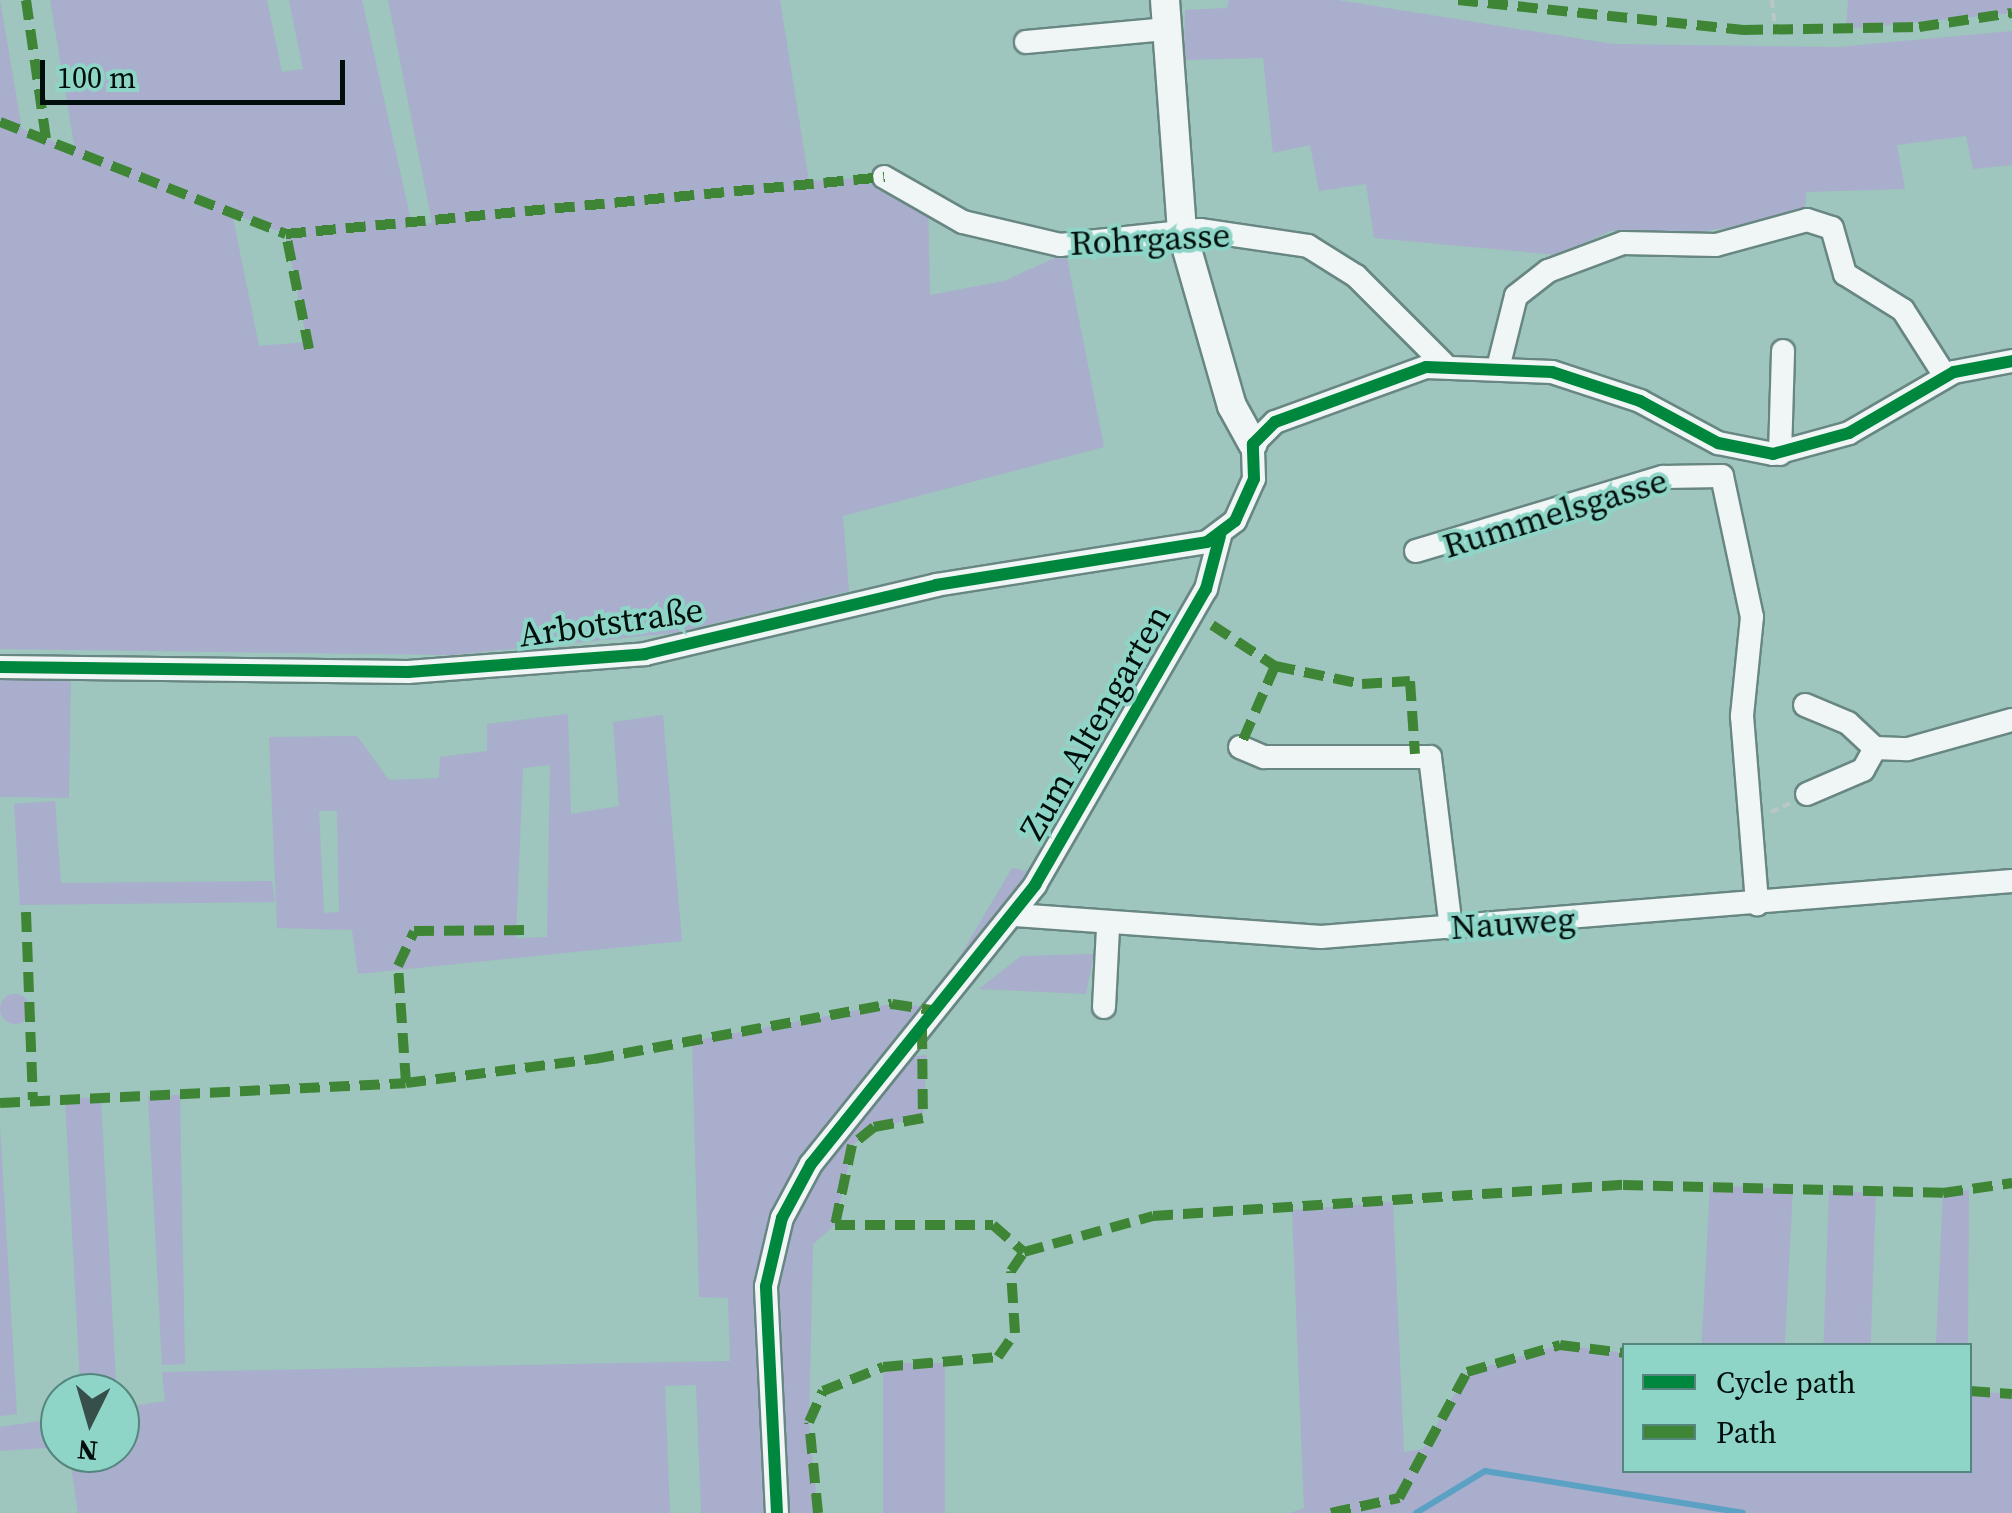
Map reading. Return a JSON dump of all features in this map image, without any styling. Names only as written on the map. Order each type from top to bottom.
[{"type":"main road","points":[[1165,0],[1182,232],[1232,406],[1252,444]]},
{"type":"street","points":[[1026,42],[1167,29]]},
{"type":"street","name":"Rohrgasse","points":[[884,177],[977,227],[1060,245],[1182,232],[1260,236],[1326,253],[1444,364]]},
{"type":"street","points":[[1499,364],[1516,296],[1548,271],[1623,242],[1716,245],[1806,220],[1832,228],[1846,274],[1903,310],[1945,376]]},
{"type":"street","points":[[1780,454],[1783,351]]},
{"type":"street","points":[[1252,444],[1307,403],[1444,364],[1499,364],[1628,396],[1743,452],[1780,454],[1863,426],[1945,376],[2012,360]]},
{"type":"street","name":"Zum Altengarten","points":[[777,1513],[766,1286],[775,1235],[811,1164],[1014,915],[1206,590],[1220,536],[1250,488],[1252,444]]},
{"type":"street","points":[[1743,452],[1722,476],[1752,617],[1742,716],[1757,904]]},
{"type":"street","name":"Rummelsgasse","points":[[1416,552],[1663,477],[1722,476]]},
{"type":"street","name":"Arbotstraße","points":[[0,667],[390,672],[592,661],[936,585],[1220,536]]},
{"type":"street","points":[[1805,706],[1848,723],[1876,748],[1908,749],[2012,720]]},
{"type":"street","points":[[1240,747],[1264,756],[1430,756],[1451,928]]},
{"type":"street","points":[[1808,794],[1862,770],[1876,748]]},
{"type":"street","name":"Nauweg","points":[[1014,915],[1108,928],[1291,937],[1451,928],[2012,881]]},
{"type":"street","points":[[1104,1007],[1108,928]]},
{"type":"path","points":[[1772,0],[1775,31]]},
{"type":"path","points":[[1760,817],[1808,794]]},
{"type":"shaded area","points":[[0,0],[22,129],[75,150],[50,0],[267,0],[282,72],[303,69],[289,0],[362,0],[412,225],[432,223],[388,0],[780,0],[809,181],[884,177],[928,201],[930,295],[1004,281],[1066,253],[1104,447],[843,516],[849,591],[674,633],[451,655],[0,649]],"holes":[[[232,213],[286,234],[307,342],[259,346]]]},
{"type":"shaded area","points":[[1229,0],[1337,0],[1613,44],[1838,47],[2012,31],[2012,165],[1973,169],[1966,136],[1897,145],[1905,189],[1806,192],[1805,216],[1672,236],[1611,231],[1557,255],[1374,238],[1366,184],[1319,191],[1310,145],[1273,153],[1263,58],[1184,60],[1185,10],[1227,8]]},
{"type":"shaded area","points":[[1848,0],[2012,0],[2012,13],[1846,29]]},
{"type":"shaded area","points":[[0,678],[71,679],[69,798],[0,797]]},
{"type":"shaded area","points":[[568,714],[571,814],[619,806],[613,722],[663,715],[682,941],[358,974],[352,930],[277,928],[269,737],[357,736],[389,780],[439,778],[440,757],[487,751],[487,724]],"holes":[[[550,765],[547,937],[516,938],[523,768]],[[319,811],[337,811],[339,912],[324,913]]]},
{"type":"shaded area","points":[[55,801],[61,883],[272,881],[275,902],[20,905],[14,804]]},
{"type":"shaded area","points":[[1012,868],[1031,872],[946,980]]},
{"type":"shaded area","points":[[1094,954],[1086,994],[979,989],[1021,956]]},
{"type":"shaded area","points":[[15,994],[26,998],[30,1009],[26,1020],[15,1024],[4,1020],[0,1009],[4,998]]},
{"type":"shaded area","points":[[892,1004],[931,1007],[900,1058],[927,1055],[923,1118],[874,1127],[853,1145],[835,1225],[813,1244],[809,1422],[818,1513],[701,1513],[696,1385],[665,1386],[670,1513],[78,1513],[72,1473],[140,1473],[140,1405],[165,1401],[162,1372],[730,1361],[728,1298],[699,1297],[692,1041]]},
{"type":"shaded area","points":[[180,1095],[185,1364],[162,1365],[148,1096]]},
{"type":"shaded area","points":[[101,1097],[115,1373],[79,1373],[65,1099]]},
{"type":"shaded area","points":[[0,1125],[17,1414],[0,1416]]},
{"type":"shaded area","points":[[1710,1185],[1793,1189],[1785,1343],[1702,1343]]},
{"type":"shaded area","points":[[1969,1190],[1968,1343],[1936,1343],[1943,1193]]},
{"type":"shaded area","points":[[1829,1191],[1876,1193],[1871,1343],[1824,1343]]},
{"type":"shaded area","points":[[1393,1202],[1404,1452],[1423,1449],[1467,1372],[1560,1345],[1622,1353],[1622,1473],[1972,1473],[1972,1391],[2012,1394],[2012,1513],[1290,1513],[1304,1508],[1292,1210]]},
{"type":"shaded area","points":[[883,1363],[945,1363],[945,1513],[883,1513]]},
{"type":"shaded area","points":[[40,1421],[40,1448],[0,1451],[0,1427]]},
{"type":"waterway","points":[[1416,1513],[1485,1471],[1743,1513]]},
{"type":"marked path","points":[[26,0],[46,139]]},
{"type":"marked path","points":[[1458,0],[1743,30],[1919,27],[2012,13]]},
{"type":"marked path","points":[[0,122],[286,234]]},
{"type":"marked path","points":[[309,349],[286,234],[884,177]]},
{"type":"marked path","points":[[1212,625],[1275,666],[1240,747]]},
{"type":"marked path","points":[[1275,666],[1362,684],[1410,681],[1415,754]]},
{"type":"marked path","points":[[26,912],[33,1100]]},
{"type":"marked path","points":[[406,1083],[398,966],[414,931],[525,930]]},
{"type":"marked path","points":[[0,1103],[406,1083],[594,1059],[892,1004],[937,1011]]},
{"type":"marked path","points":[[922,1029],[923,1118],[874,1127],[852,1145],[835,1225],[993,1225],[1024,1252]]},
{"type":"marked path","points":[[818,1513],[809,1422],[823,1391],[883,1367],[998,1357],[1015,1333],[1011,1271],[1024,1252],[1153,1216],[1623,1185],[1943,1193],[2012,1183]]},
{"type":"marked path","points":[[1331,1513],[1399,1498],[1467,1372],[1560,1345],[1622,1353]]},
{"type":"marked path","points":[[1972,1391],[2012,1394]]},
{"type":"cycle path","points":[[0,667],[408,672],[645,654],[936,585],[1207,542],[1235,521],[1254,479],[1253,444],[1275,422],[1426,367],[1552,372],[1640,401],[1718,443],[1773,454],[1849,433],[1954,372],[2012,361]]},
{"type":"cycle path","points":[[777,1513],[766,1286],[782,1218],[811,1164],[1035,885],[1206,589],[1220,536]]}]
